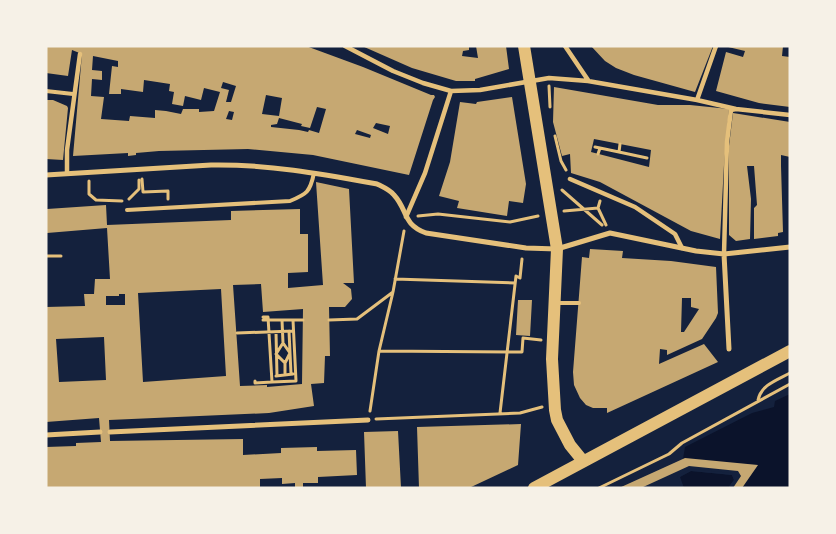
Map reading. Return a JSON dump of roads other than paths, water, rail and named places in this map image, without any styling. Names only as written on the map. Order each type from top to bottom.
[{"type":"main road","points":[[524,46],[557,249],[552,341],[554,404],[557,420],[570,445],[583,461]]},
{"type":"main road","points":[[534,488],[790,351]]},
{"type":"street","points":[[345,46],[393,71],[423,83],[451,91],[480,90],[549,78],[588,81],[697,100],[736,109],[790,115]]},
{"type":"street","points":[[565,46],[588,81]]},
{"type":"street","points":[[697,100],[716,46]]},
{"type":"street","points":[[68,173],[67,150],[73,94],[80,54]]},
{"type":"street","points":[[406,217],[425,173],[451,91]]},
{"type":"street","points":[[729,349],[724,254],[727,142],[731,110],[736,109]]},
{"type":"street","points":[[46,175],[234,164],[288,168],[377,184],[390,190],[396,196],[406,217],[415,229],[426,233],[526,248],[557,249],[610,232],[682,248],[724,254],[790,247]]},
{"type":"street","points":[[570,179],[635,207],[675,234],[682,248]]},
{"type":"street","points":[[110,432],[368,420]]},
{"type":"street","points":[[46,435],[100,432]]},
{"type":"lane","points":[[46,91],[73,94]]},
{"type":"lane","points":[[127,210],[290,201],[304,196],[311,188],[314,173]]},
{"type":"lane","points":[[555,304],[579,303]]},
{"type":"water","points":[[790,394],[790,488],[742,488],[758,465],[683,459],[685,447],[752,413],[774,407],[775,401]]},
{"type":"water","points":[[691,471],[732,475],[734,480],[728,488],[684,488],[679,477]]}]
